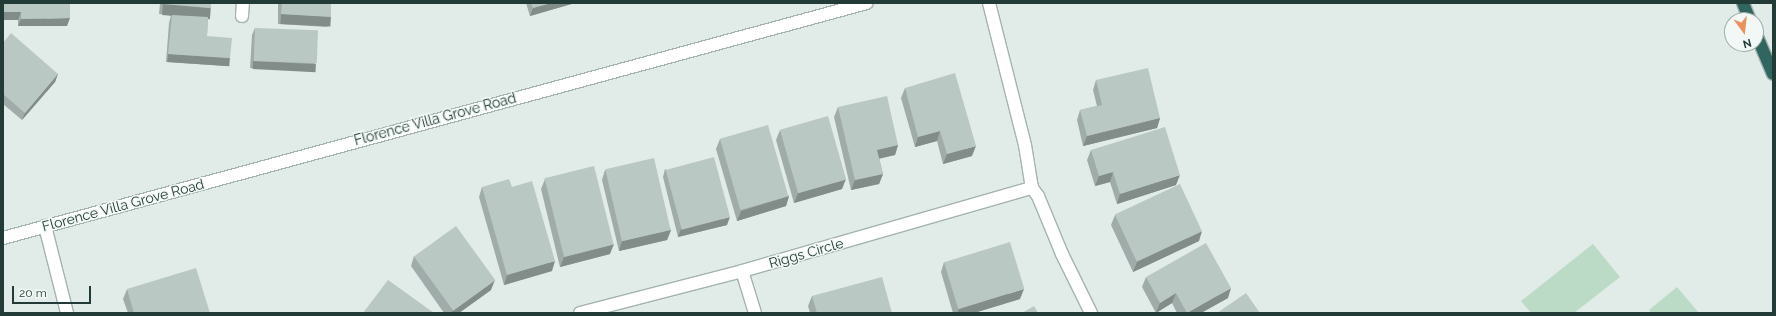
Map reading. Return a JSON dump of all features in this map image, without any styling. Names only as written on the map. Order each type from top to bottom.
[{"type":"highway","points":[[1764,52],[1773,74]]},
{"type":"street","points":[[242,16],[243,3]]},
{"type":"street","name":"Florence Villa Grove Road","points":[[3,238],[868,3]]},
{"type":"street","points":[[989,3],[1025,145],[1032,188],[1038,196],[1062,254],[1091,313]]},
{"type":"street","name":"Riggs Circle","points":[[580,313],[742,271],[1032,188]]},
{"type":"street","points":[[44,226],[67,313]]},
{"type":"street","points":[[742,271],[755,313]]},
{"type":"green space","points":[[1593,244],[1620,277],[1574,313],[1531,313],[1521,301]]},
{"type":"green space","points":[[1677,287],[1699,313],[1651,313],[1649,310]]},
{"type":"building","points":[[3,3],[70,3],[70,18],[21,19],[21,12],[3,12]]},
{"type":"building","points":[[211,3],[211,8],[163,4]]},
{"type":"building","points":[[282,3],[331,3],[331,17],[281,14]]},
{"type":"building","points":[[531,3],[551,3],[533,8]]},
{"type":"building","points":[[172,15],[208,17],[207,36],[232,38],[230,58],[168,54]]},
{"type":"building","points":[[255,28],[318,30],[317,63],[254,61]]},
{"type":"building","points":[[11,33],[58,74],[25,113],[3,94],[3,43]]},
{"type":"building","points":[[1148,68],[1160,118],[1087,136],[1080,110],[1102,105],[1096,80]]},
{"type":"building","points":[[955,73],[976,146],[947,154],[940,131],[918,137],[905,88]]},
{"type":"building","points":[[887,96],[898,145],[877,150],[883,174],[855,180],[838,107]]},
{"type":"building","points":[[828,116],[846,179],[798,193],[780,130]]},
{"type":"building","points":[[768,125],[788,196],[740,210],[720,139]]},
{"type":"building","points":[[1165,127],[1180,175],[1120,194],[1113,172],[1099,176],[1091,150]]},
{"type":"building","points":[[714,157],[730,217],[682,230],[666,170]]},
{"type":"building","points":[[654,158],[671,230],[622,241],[605,169]]},
{"type":"building","points":[[594,166],[614,245],[564,257],[545,178]]},
{"type":"building","points":[[509,179],[512,187],[532,181],[555,261],[507,275],[482,187]]},
{"type":"building","points":[[1180,184],[1202,231],[1137,262],[1115,214]]},
{"type":"building","points":[[456,226],[495,280],[453,311],[414,257]]},
{"type":"building","points":[[1010,242],[1024,289],[958,309],[944,262]]},
{"type":"building","points":[[1206,243],[1231,288],[1187,313],[1176,293],[1160,303],[1146,277]]},
{"type":"building","points":[[196,268],[210,313],[134,313],[127,289]]},
{"type":"building","points":[[882,277],[892,313],[817,313],[812,296]]},
{"type":"building","points":[[388,280],[434,313],[363,313]]},
{"type":"building","points":[[1246,293],[1260,313],[1217,313]]},
{"type":"building","points":[[1034,306],[1038,313],[1022,313]]}]
